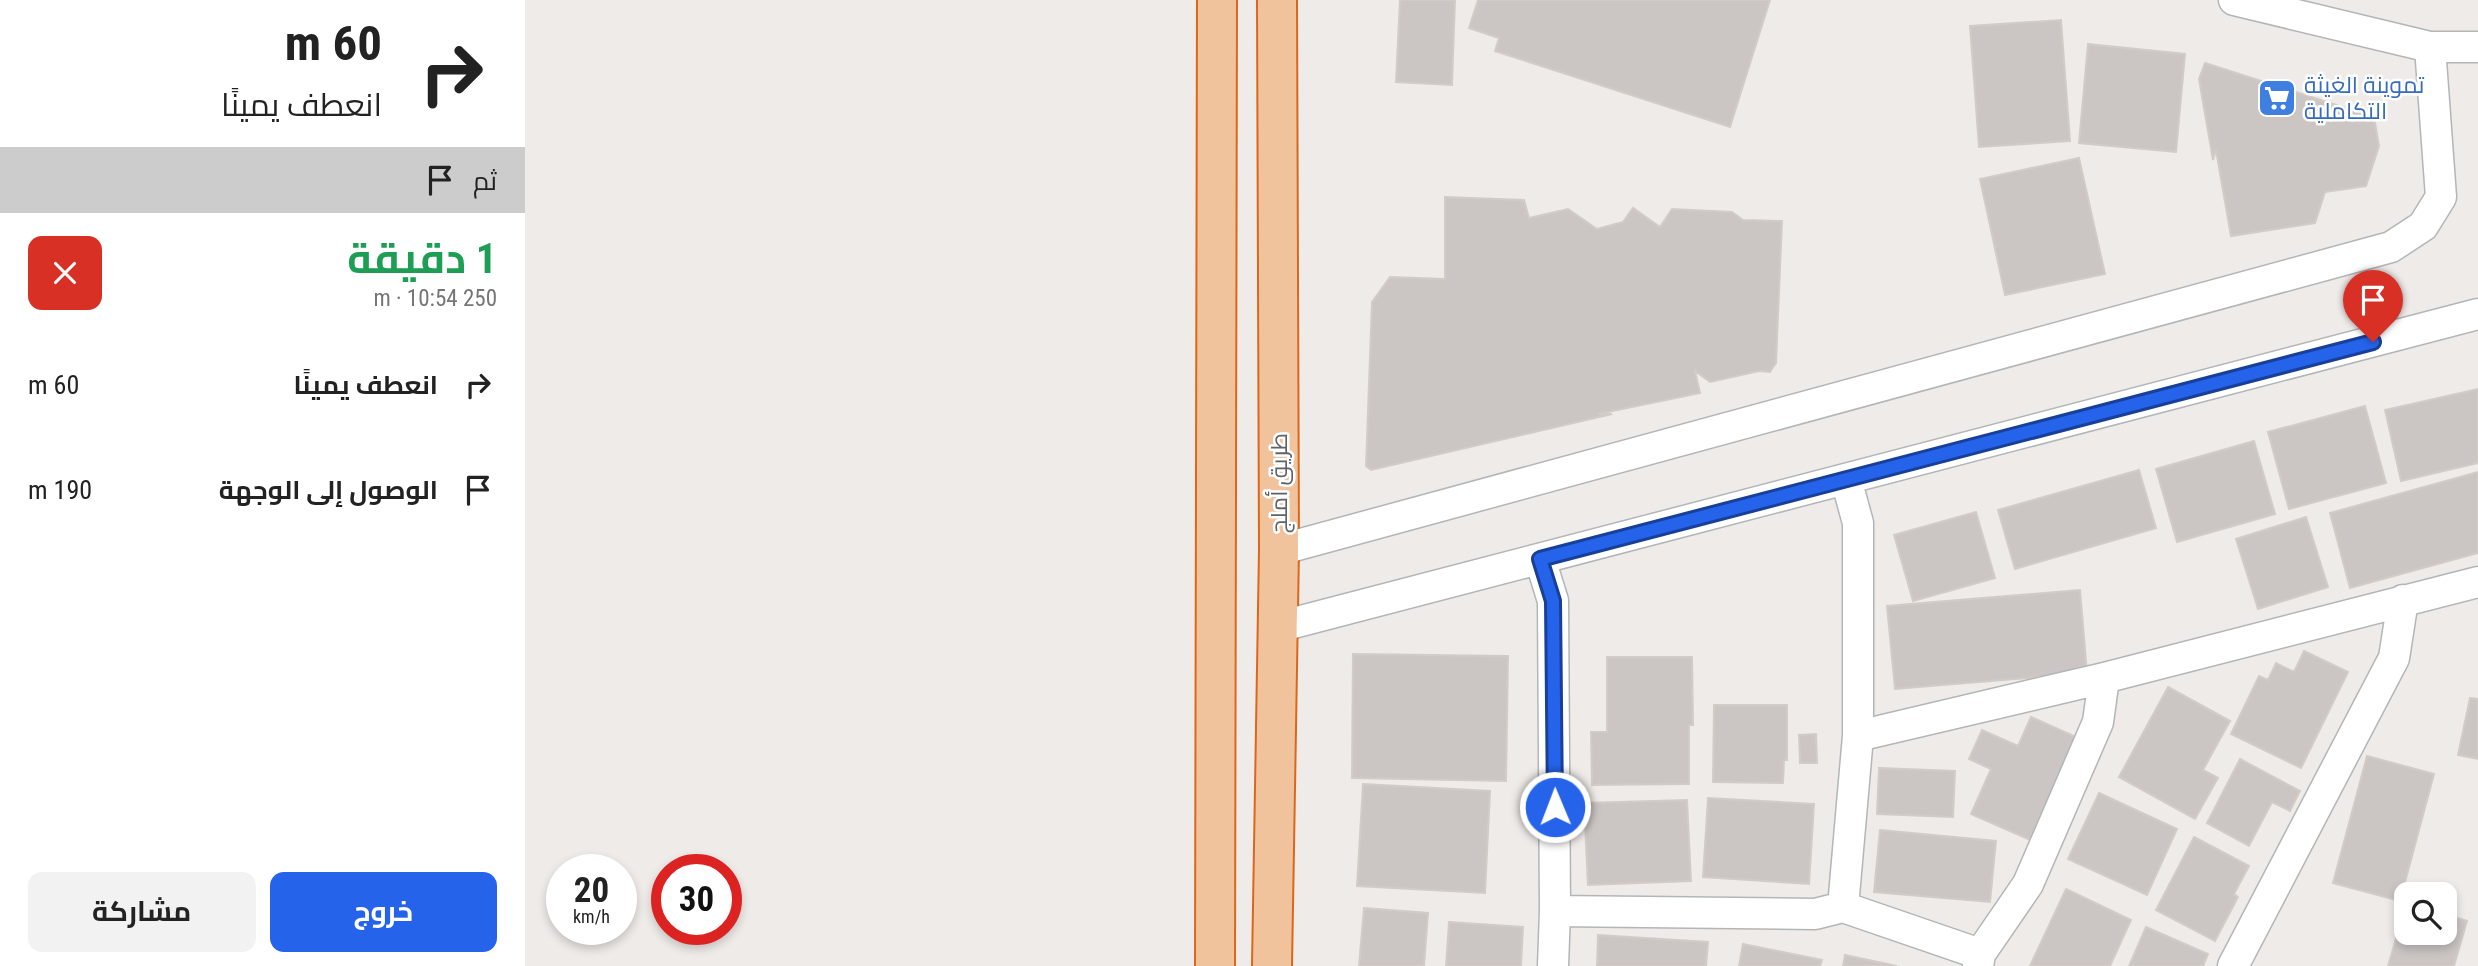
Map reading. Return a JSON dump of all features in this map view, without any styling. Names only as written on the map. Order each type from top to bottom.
[{"type":"highway","points":[[1215,966],[1217,0]]},
{"type":"highway","name":"طريق أملج","points":[[1272,966],[1279,550],[1277,0]]},
{"type":"street","points":[[2234,0],[2430,47],[2478,47]]},
{"type":"street","points":[[1279,550],[2391,247],[2423,226],[2441,197],[2430,47]]},
{"type":"street","points":[[1278,627],[2478,314]]},
{"type":"street","points":[[1843,906],[1858,736],[1858,523],[1846,480]]},
{"type":"street","points":[[1540,559],[1553,601],[1556,911],[1553,966]]},
{"type":"street","points":[[1858,736],[2104,678],[2478,582]]},
{"type":"street","points":[[2233,966],[2394,658],[2403,600]]},
{"type":"street","points":[[1556,911],[1815,915],[1843,906],[1979,960],[2028,884],[2098,722],[2104,678]]},
{"type":"building","points":[[1400,0],[1455,0],[1452,85],[1396,82]]},
{"type":"building","points":[[1478,0],[1770,0],[1730,127],[1495,51],[1499,38],[1469,28]]},
{"type":"building","points":[[2061,20],[2070,141],[1979,147],[1970,26]]},
{"type":"building","points":[[2088,44],[2185,54],[2176,152],[2079,143]]},
{"type":"building","points":[[2205,63],[2374,117],[2379,146],[2366,186],[2325,192],[2315,223],[2231,236],[2216,150],[2213,160],[2199,79]]},
{"type":"building","points":[[2079,158],[2105,274],[2005,295],[1980,179]]},
{"type":"building","points":[[1445,197],[1524,200],[1529,218],[1568,209],[1597,229],[1623,222],[1633,208],[1660,227],[1672,209],[1732,212],[1743,220],[1782,221],[1776,363],[1770,372],[1759,371],[1710,382],[1695,371],[1700,393],[1598,414],[1612,414],[1371,470],[1366,466],[1372,302],[1390,277],[1445,279]]},
{"type":"building","points":[[2478,389],[2478,463],[2401,481],[2385,410]]},
{"type":"building","points":[[2365,406],[2386,483],[2289,509],[2268,432]]},
{"type":"building","points":[[2254,441],[2275,514],[2177,542],[2156,469]]},
{"type":"building","points":[[2139,470],[2156,528],[2015,569],[1998,510]]},
{"type":"building","points":[[2478,472],[2478,553],[2350,588],[2330,513]]},
{"type":"building","points":[[1976,512],[1995,578],[1913,601],[1894,535]]},
{"type":"building","points":[[2306,517],[2328,587],[2258,609],[2236,539]]},
{"type":"building","points":[[2080,590],[2087,673],[1895,689],[1887,606]]},
{"type":"building","points":[[2304,651],[2348,672],[2301,768],[2231,734],[2259,676],[2268,680],[2276,663],[2294,672]]},
{"type":"building","points":[[1353,654],[1508,656],[1506,781],[1352,778]]},
{"type":"building","points":[[1607,657],[1692,657],[1693,725],[1689,725],[1689,784],[1592,785],[1591,732],[1607,732]]},
{"type":"building","points":[[2168,687],[2230,721],[2203,770],[2218,778],[2195,819],[2119,777]]},
{"type":"building","points":[[2470,698],[2478,699],[2478,759],[2458,755]]},
{"type":"building","points":[[1714,705],[1787,705],[1787,760],[1784,760],[1783,783],[1713,782]]},
{"type":"building","points":[[2031,717],[2076,737],[2030,840],[1971,814],[1991,769],[1969,759],[1982,730],[2018,746]]},
{"type":"building","points":[[1816,734],[1817,763],[1800,763],[1799,735]]},
{"type":"building","points":[[2367,756],[2434,774],[2405,882],[2394,882],[2394,899],[2333,883]]},
{"type":"building","points":[[2240,759],[2300,791],[2290,811],[2272,802],[2249,846],[2207,823]]},
{"type":"building","points":[[1879,768],[1955,771],[1953,817],[1877,814]]},
{"type":"building","points":[[1363,784],[1490,791],[1485,893],[1357,886]]},
{"type":"building","points":[[2099,793],[2177,829],[2147,895],[2068,859]]},
{"type":"building","points":[[1708,798],[1814,804],[1809,884],[1703,877]]},
{"type":"building","points":[[1687,800],[1691,881],[1588,885],[1584,803]]},
{"type":"building","points":[[1880,830],[1996,841],[1990,902],[1874,892]]},
{"type":"building","points":[[2194,837],[2249,866],[2234,894],[2238,897],[2215,941],[2156,910]]},
{"type":"building","points":[[2066,889],[2131,920],[2110,966],[2030,966]]},
{"type":"building","points":[[1364,908],[1428,913],[1424,966],[1359,966]]},
{"type":"building","points":[[2457,918],[2467,921],[2454,966],[2388,966],[2394,945],[2457,945]]},
{"type":"building","points":[[1449,922],[1523,927],[1521,966],[1446,966]]},
{"type":"building","points":[[2146,927],[2208,954],[2203,966],[2129,966]]},
{"type":"building","points":[[1598,935],[1708,942],[1706,966],[1597,966]]},
{"type":"building","points":[[1743,944],[1822,960],[1820,966],[1739,966]]},
{"type":"building","points":[[1845,955],[1897,966],[1843,966]]},
{"type":"place","name":"تموينة الغيثة التكاملية","points":[[2277,98]]},
{"type":"route","points":[[1555,807],[1553,601],[1540,559],[2373,342]]}]
